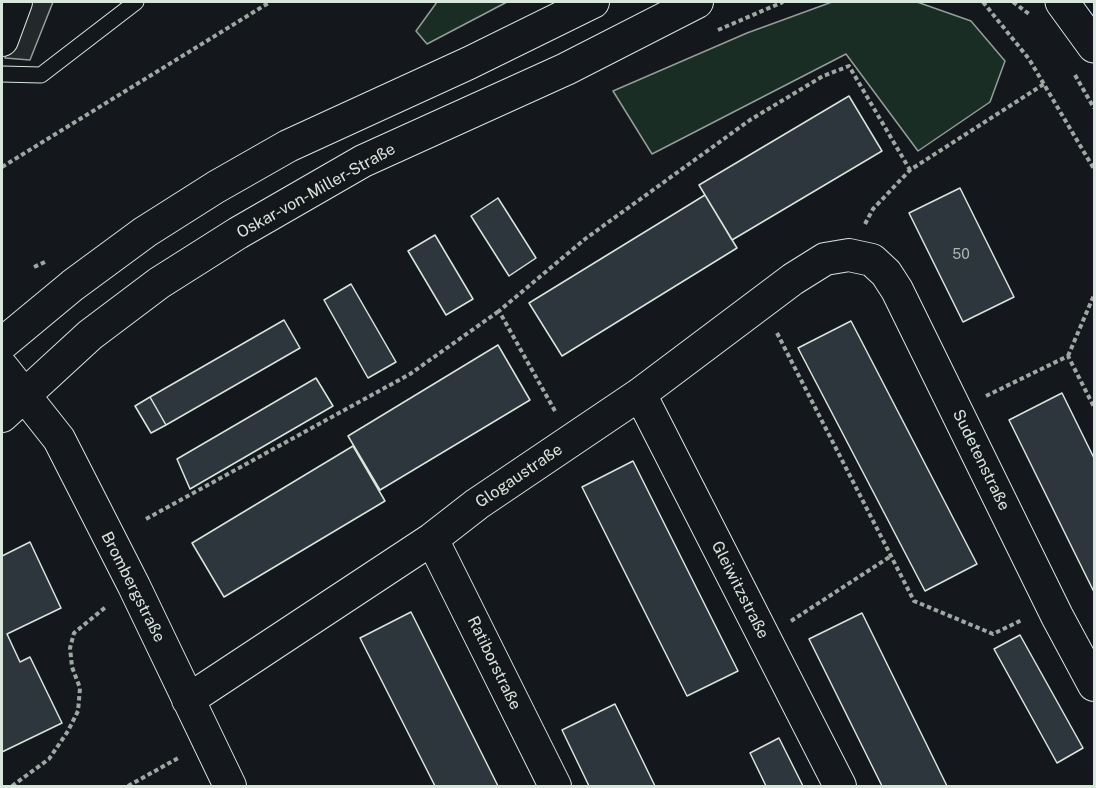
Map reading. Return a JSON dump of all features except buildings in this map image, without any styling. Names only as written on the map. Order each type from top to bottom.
[{"type":"main road","points":[[1062,2],[1095,46]]},
{"type":"street","points":[[2,40],[16,2]]},
{"type":"street","points":[[2,344],[58,296],[127,245],[216,187],[288,146],[469,63],[593,2]]},
{"type":"street","name":"Oskar-von-Miller-Straße","points":[[2,416],[90,335],[159,283],[238,233],[363,162],[566,69],[697,2]]},
{"type":"street","name":"Glogaustraße","points":[[188,699],[432,539],[477,504],[640,394],[793,279],[825,259],[849,255]]},
{"type":"street","name":"Sudetenstraße","points":[[849,255],[872,260],[886,273],[1095,685]]},
{"type":"street","name":"Brombergstraße","points":[[2,367],[59,439],[134,586],[230,786]]},
{"type":"street","name":"Gleiwitzstraße","points":[[640,394],[840,786]]},
{"type":"street","name":"Ratiborstraße","points":[[432,539],[555,786]]},
{"type":"lane","points":[[2,74],[41,75],[136,2]]},
{"type":"path","points":[[2,167],[270,2]]},
{"type":"path","points":[[983,2],[1014,38],[1095,169]]},
{"type":"path","points":[[146,519],[410,374],[499,311],[585,239],[689,163],[750,120],[823,76],[849,66],[910,170]]},
{"type":"path","points":[[849,255],[873,208],[910,170],[1044,84]]},
{"type":"path","points":[[956,410],[1068,356],[1095,295]]},
{"type":"path","points":[[499,311],[572,440]]},
{"type":"path","points":[[780,337],[914,601],[993,634],[1053,606]]},
{"type":"path","points":[[1068,356],[1095,407]]},
{"type":"path","points":[[798,616],[891,556]]},
{"type":"path","points":[[12,786],[49,759],[68,732],[78,711],[80,688],[72,667],[70,648],[74,633],[91,617],[134,586]]},
{"type":"path","points":[[128,786],[209,741]]},
{"type":"green space","points":[[437,2],[507,2],[427,44],[416,31]]},
{"type":"green space","points":[[832,2],[917,2],[971,21],[1005,61],[990,102],[918,151],[846,54],[652,154],[613,91],[747,33]]},
{"type":"shaded area","points":[[27,2],[53,2],[30,60],[5,58]]}]
